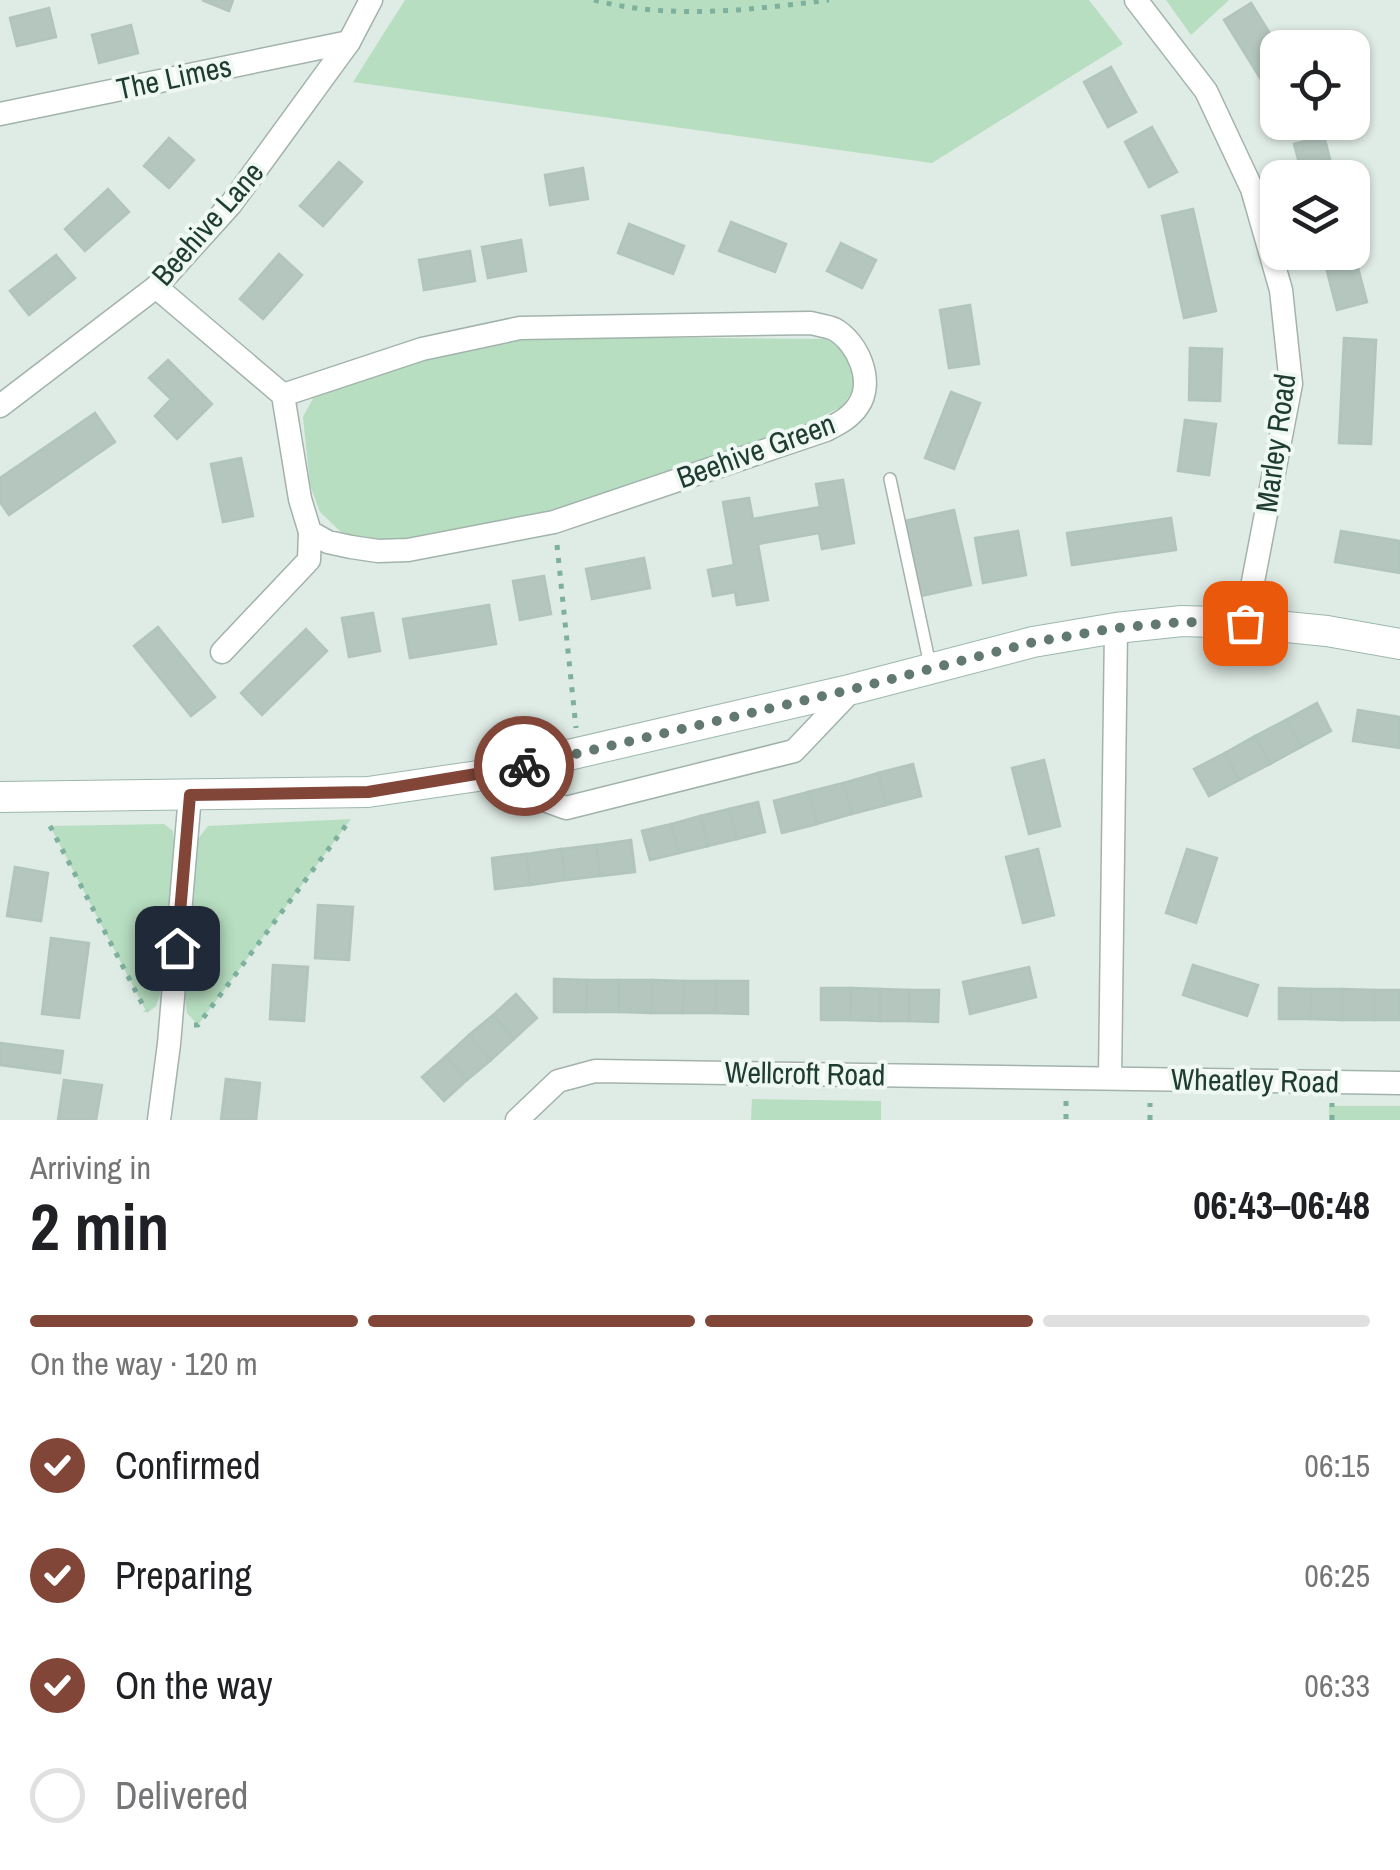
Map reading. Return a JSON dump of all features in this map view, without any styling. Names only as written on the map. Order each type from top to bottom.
[{"type":"street","name":"Beehive Lane","points":[[0,406],[156,287],[231,204],[349,42],[371,0]]},
{"type":"street","name":"Marley Road","points":[[1136,0],[1206,91],[1252,189],[1281,290],[1291,384],[1245,623]]},
{"type":"street","name":"The Limes","points":[[0,114],[349,42]]},
{"type":"street","points":[[156,287],[284,396],[300,498],[310,532],[309,560],[222,652]]},
{"type":"street","name":"Beehive Green","points":[[284,396],[422,349],[520,328],[811,323],[833,328],[850,341],[865,382],[860,404],[845,420],[826,430],[554,522],[408,550],[351,547],[328,542],[310,532]]},
{"type":"street","points":[[0,797],[368,792],[478,776],[853,689],[1034,642],[1116,628],[1182,622],[1245,623],[1327,631],[1400,644]]},
{"type":"street","points":[[1110,1078],[1116,628]]},
{"type":"street","points":[[478,776],[566,808],[794,751],[853,689]]},
{"type":"street","points":[[158,1120],[190,795]]},
{"type":"street","name":"Wellcroft Road","points":[[518,1120],[558,1081],[596,1071],[1110,1078]]},
{"type":"street","name":"Wheatley Road","points":[[1110,1078],[1400,1083]]},
{"type":"lane","points":[[890,479],[930,669]]},
{"type":"path","points":[[594,0],[626,9],[748,11],[829,0]]},
{"type":"path","points":[[554,522],[579,754]]},
{"type":"path","points":[[48,797],[50,826],[154,1024],[198,1025],[368,792]]},
{"type":"green space","points":[[405,0],[1089,0],[1123,44],[932,163],[353,82]]},
{"type":"green space","points":[[1166,0],[1229,0],[1191,35]]},
{"type":"green space","points":[[518,339],[827,339],[846,353],[854,372],[854,389],[841,407],[808,424],[559,512],[406,541],[367,541],[342,533],[320,512],[310,485],[303,417],[316,393],[428,358]]},
{"type":"green space","points":[[351,819],[198,1025],[187,1013],[185,999],[198,839],[208,826]]},
{"type":"green space","points":[[164,824],[173,831],[175,853],[160,995],[156,1006],[147,1013],[50,826]]},
{"type":"green space","points":[[752,1099],[881,1101],[881,1120],[751,1120]]},
{"type":"green space","points":[[1329,1106],[1400,1106],[1400,1120],[1329,1120]]},
{"type":"building","points":[[202,0],[233,0],[229,11]]},
{"type":"building","points":[[1251,3],[1268,30],[1260,30],[1260,78],[1224,20]]},
{"type":"building","points":[[49,8],[56,37],[17,46],[10,18]]},
{"type":"building","points":[[131,25],[138,53],[99,63],[92,35]]},
{"type":"building","points":[[1111,67],[1136,112],[1108,127],[1084,82]]},
{"type":"building","points":[[1152,127],[1177,172],[1149,187],[1125,142]]},
{"type":"building","points":[[169,138],[194,160],[169,188],[144,166]]},
{"type":"building","points":[[1325,140],[1330,160],[1298,160],[1294,144]]},
{"type":"building","points":[[339,162],[362,182],[323,226],[300,206]]},
{"type":"building","points":[[583,168],[588,199],[550,205],[545,175]]},
{"type":"building","points":[[108,189],[129,212],[85,251],[65,229]]},
{"type":"building","points":[[1193,209],[1216,311],[1184,318],[1162,216]]},
{"type":"building","points":[[731,222],[786,244],[775,272],[719,251]]},
{"type":"building","points":[[629,224],[684,246],[673,274],[618,253]]},
{"type":"building","points":[[521,240],[526,271],[488,278],[482,247]]},
{"type":"building","points":[[841,243],[876,260],[862,288],[827,271]]},
{"type":"building","points":[[470,251],[475,281],[424,290],[419,260]]},
{"type":"building","points":[[279,254],[302,275],[263,319],[240,299]]},
{"type":"building","points":[[56,255],[75,278],[29,315],[10,291]]},
{"type":"building","points":[[1327,270],[1359,270],[1367,302],[1337,310]]},
{"type":"building","points":[[970,305],[979,364],[949,368],[940,310]]},
{"type":"building","points":[[1344,338],[1376,340],[1371,444],[1339,443]]},
{"type":"building","points":[[1190,348],[1222,349],[1220,401],[1189,400]]},
{"type":"building","points":[[168,360],[212,404],[177,439],[155,416],[171,399],[149,378]]},
{"type":"building","points":[[951,392],[980,403],[954,469],[925,458]]},
{"type":"building","points":[[95,413],[115,442],[9,515],[0,502],[0,478]]},
{"type":"building","points":[[1185,420],[1216,424],[1209,475],[1178,471]]},
{"type":"building","points":[[241,458],[253,516],[223,522],[211,464]]},
{"type":"building","points":[[843,480],[854,543],[822,549],[819,533],[758,544],[768,600],[737,605],[735,592],[713,596],[708,570],[734,565],[723,502],[749,498],[753,519],[820,507],[816,484]]},
{"type":"building","points":[[954,510],[971,585],[921,596],[905,521]]},
{"type":"building","points":[[1171,518],[1176,550],[1072,565],[1067,533]]},
{"type":"building","points":[[1018,531],[1026,575],[983,583],[975,538]]},
{"type":"building","points":[[1341,531],[1400,541],[1400,573],[1335,562]]},
{"type":"building","points":[[644,558],[650,588],[592,599],[586,569]]},
{"type":"building","points":[[544,576],[551,614],[520,620],[513,581]]},
{"type":"building","points":[[489,605],[496,644],[410,658],[403,619]]},
{"type":"building","points":[[373,613],[380,651],[349,657],[342,618]]},
{"type":"building","points":[[158,627],[215,697],[191,716],[134,646]]},
{"type":"building","points":[[306,629],[327,651],[262,715],[241,693]]},
{"type":"building","points":[[1317,703],[1331,731],[1301,747],[1286,720]]},
{"type":"building","points":[[1358,710],[1400,717],[1400,748],[1353,741]]},
{"type":"building","points":[[1286,720],[1301,747],[1270,764],[1255,736]]},
{"type":"building","points":[[1255,736],[1270,764],[1239,780],[1225,753]]},
{"type":"building","points":[[1225,753],[1239,780],[1209,796],[1194,769]]},
{"type":"building","points":[[1044,760],[1060,826],[1029,834],[1012,768]]},
{"type":"building","points":[[913,764],[921,796],[886,805],[878,773]]},
{"type":"building","points":[[878,773],[886,805],[852,814],[843,783]]},
{"type":"building","points":[[843,783],[852,814],[817,824],[808,792]]},
{"type":"building","points":[[808,792],[817,824],[782,833],[774,801]]},
{"type":"building","points":[[758,802],[765,832],[737,839],[729,809]]},
{"type":"building","points":[[729,809],[737,839],[708,846],[700,816]]},
{"type":"building","points":[[700,816],[708,846],[679,853],[671,824]]},
{"type":"building","points":[[671,824],[679,853],[650,860],[642,831]]},
{"type":"building","points":[[631,840],[635,872],[600,876],[596,845]]},
{"type":"building","points":[[596,845],[600,876],[565,880],[561,849]]},
{"type":"building","points":[[561,849],[565,880],[530,885],[526,854]]},
{"type":"building","points":[[1038,849],[1054,915],[1023,923],[1006,857]]},
{"type":"building","points":[[1187,849],[1217,858],[1196,923],[1166,913]]},
{"type":"building","points":[[526,854],[530,885],[495,889],[492,858]]},
{"type":"building","points":[[15,867],[48,873],[41,921],[7,916]]},
{"type":"building","points":[[318,905],[353,907],[349,960],[315,958]]},
{"type":"building","points":[[51,938],[89,943],[79,1018],[42,1014]]},
{"type":"building","points":[[273,965],[308,967],[304,1021],[270,1019]]},
{"type":"building","points":[[1193,965],[1258,985],[1247,1016],[1183,995]]},
{"type":"building","points":[[1029,967],[1036,997],[970,1014],[963,982]]},
{"type":"building","points":[[554,979],[587,980],[586,1012],[554,1012]]},
{"type":"building","points":[[587,980],[619,980],[619,1012],[586,1012]]},
{"type":"building","points":[[619,980],[652,980],[651,1013],[619,1012]]},
{"type":"building","points":[[652,980],[684,981],[683,1013],[651,1013]]},
{"type":"building","points":[[684,981],[716,981],[716,1013],[683,1013]]},
{"type":"building","points":[[716,981],[748,981],[748,1014],[716,1013]]},
{"type":"building","points":[[821,988],[851,988],[850,1020],[821,1020]]},
{"type":"building","points":[[851,988],[880,989],[880,1021],[850,1020]]},
{"type":"building","points":[[1279,988],[1311,989],[1310,1019],[1279,1019]]},
{"type":"building","points":[[880,989],[909,990],[909,1021],[880,1021]]},
{"type":"building","points":[[1311,989],[1342,989],[1342,1020],[1310,1019]]},
{"type":"building","points":[[1342,989],[1374,990],[1374,1020],[1342,1020]]},
{"type":"building","points":[[909,990],[939,990],[938,1022],[909,1021]]},
{"type":"building","points":[[1374,990],[1400,990],[1400,1020],[1374,1020]]},
{"type":"building","points":[[516,994],[537,1018],[514,1039],[493,1015]]},
{"type":"building","points":[[493,1015],[514,1039],[491,1060],[469,1035]]},
{"type":"building","points":[[469,1035],[491,1060],[467,1080],[446,1056]]},
{"type":"building","points":[[0,1043],[63,1051],[60,1073],[0,1065]]},
{"type":"building","points":[[446,1056],[467,1080],[444,1101],[422,1077]]},
{"type":"building","points":[[226,1079],[260,1083],[256,1120],[221,1120]]},
{"type":"building","points":[[64,1080],[102,1085],[96,1120],[58,1120]]},
{"type":"way so far","points":[[524,766],[1034,642],[1182,622],[1245,623]]},
{"type":"route","points":[[177,948],[190,795],[368,792],[524,766]]}]
